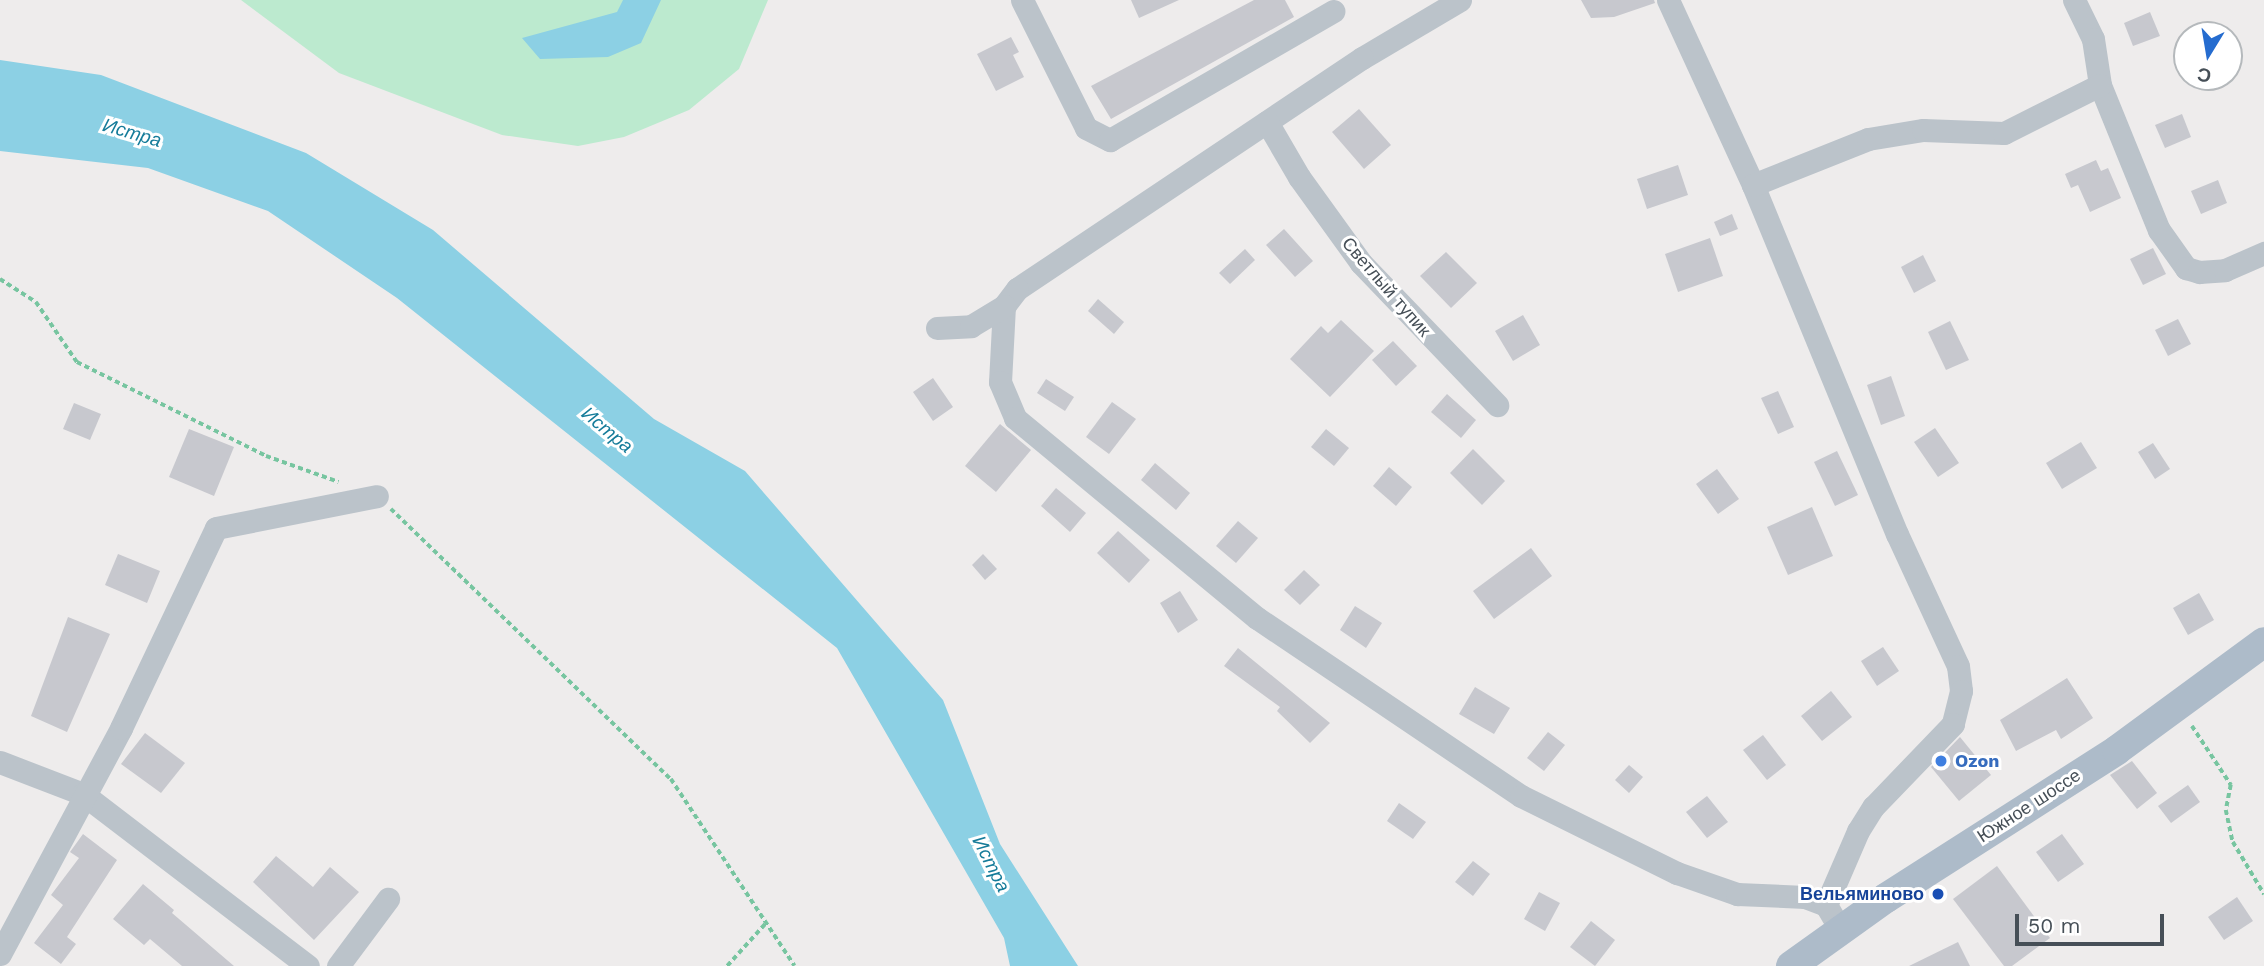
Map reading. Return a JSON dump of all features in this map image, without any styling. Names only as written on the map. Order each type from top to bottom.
[{"type":"main road","name":"Южное шоссе","points":[[1806,960],[1833,917],[2170,711],[2264,642]]},
{"type":"street","points":[[1022,0],[1086,128],[1110,140],[1338,4]]},
{"type":"street","points":[[937,328],[971,326],[1004,306],[1017,289],[1073,249],[1460,0]]},
{"type":"street","points":[[1004,306],[1000,382],[1015,418],[1268,626],[1521,796],[1619,848],[1737,894],[1805,897],[1833,917],[1863,823],[1953,724],[1961,691],[1958,666],[1897,534],[1754,185],[1668,0]]},
{"type":"street","points":[[2074,0],[2093,39],[2100,85],[2159,230],[2186,268],[2218,271],[2264,253]]},
{"type":"street","points":[[1754,185],[1868,139],[1923,130],[2004,133],[2100,85]]},
{"type":"street","name":"Светлый тупик","points":[[1268,122],[1299,177],[1361,263],[1497,405]]},
{"type":"street","points":[[0,954],[83,794],[121,728],[216,528],[377,496]]},
{"type":"street","points":[[0,762],[83,794],[308,966]]},
{"type":"street","points":[[338,966],[388,899]]},
{"type":"path","points":[[0,279],[36,302],[77,362],[265,456],[377,496],[671,779],[795,966]]},
{"type":"path","points":[[2170,711],[2192,725],[2231,785],[2226,810],[2233,842],[2264,894]]},
{"type":"path","points":[[727,966],[766,923]]},
{"type":"green space","points":[[241,0],[768,0],[739,69],[689,110],[624,137],[578,146],[502,135],[339,73]]},
{"type":"water","points":[[623,0],[661,0],[641,43],[608,57],[540,59],[522,38],[617,12]]},
{"type":"water","name":"Истра","points":[[0,60],[101,75],[306,153],[433,230],[654,419],[745,471],[943,700],[1000,844],[1078,966],[1010,966],[1004,938],[837,648],[397,298],[268,211],[148,168],[0,151]]},
{"type":"building","points":[[1131,0],[1179,0],[1139,18]]},
{"type":"building","points":[[1254,0],[1285,0],[1294,17],[1111,119],[1091,86]]},
{"type":"building","points":[[1581,0],[1654,0],[1655,3],[1614,17],[1591,18]]},
{"type":"building","points":[[2150,12],[2160,36],[2133,46],[2124,23]]},
{"type":"building","points":[[1011,37],[1019,52],[1013,55],[1024,77],[996,91],[977,54]]},
{"type":"building","points":[[1359,109],[1391,145],[1364,169],[1332,132]]},
{"type":"building","points":[[2182,114],[2191,137],[2165,148],[2155,125]]},
{"type":"building","points":[[2096,160],[2101,171],[2108,168],[2121,198],[2090,212],[2078,185],[2071,188],[2065,174]]},
{"type":"building","points":[[1678,165],[1688,195],[1647,209],[1637,179]]},
{"type":"building","points":[[2218,180],[2227,203],[2201,214],[2191,191]]},
{"type":"building","points":[[1732,214],[1738,229],[1720,236],[1714,222]]},
{"type":"building","points":[[1284,229],[1313,261],[1295,277],[1266,245]]},
{"type":"building","points":[[1710,238],[1723,276],[1678,292],[1665,254]]},
{"type":"building","points":[[2153,248],[2166,274],[2143,285],[2130,259]]},
{"type":"building","points":[[1245,249],[1255,260],[1230,284],[1219,273]]},
{"type":"building","points":[[1446,252],[1477,283],[1451,308],[1420,276]]},
{"type":"building","points":[[1923,255],[1936,281],[1914,293],[1901,267]]},
{"type":"building","points":[[1098,299],[1124,322],[1114,334],[1088,311]]},
{"type":"building","points":[[1523,315],[1540,345],[1513,361],[1495,331]]},
{"type":"building","points":[[2178,319],[2191,344],[2168,356],[2155,330]]},
{"type":"building","points":[[1341,320],[1374,351],[1330,397],[1290,359],[1321,326],[1328,333]]},
{"type":"building","points":[[1950,321],[1969,360],[1946,370],[1928,332]]},
{"type":"building","points":[[1393,341],[1417,366],[1396,386],[1372,360]]},
{"type":"building","points":[[1891,376],[1905,416],[1881,425],[1867,385]]},
{"type":"building","points":[[933,378],[953,407],[933,421],[913,392]]},
{"type":"building","points":[[1046,379],[1074,397],[1065,411],[1037,393]]},
{"type":"building","points":[[1778,391],[1794,427],[1778,434],[1761,398]]},
{"type":"building","points":[[1447,394],[1476,420],[1461,438],[1431,412]]},
{"type":"building","points":[[1112,402],[1136,419],[1109,454],[1086,437]]},
{"type":"building","points":[[74,403],[101,414],[90,440],[63,429]]},
{"type":"building","points":[[1000,424],[1031,450],[996,492],[965,466]]},
{"type":"building","points":[[1935,428],[1959,463],[1938,477],[1914,442]]},
{"type":"building","points":[[189,429],[234,447],[214,496],[169,477]]},
{"type":"building","points":[[1326,429],[1349,448],[1334,466],[1311,447]]},
{"type":"building","points":[[2081,442],[2097,468],[2062,489],[2046,463]]},
{"type":"building","points":[[2153,443],[2170,469],[2155,479],[2138,452]]},
{"type":"building","points":[[1473,449],[1505,481],[1482,505],[1450,473]]},
{"type":"building","points":[[1837,451],[1858,495],[1835,506],[1814,462]]},
{"type":"building","points":[[1155,463],[1190,493],[1176,510],[1141,480]]},
{"type":"building","points":[[1389,467],[1412,487],[1396,506],[1373,486]]},
{"type":"building","points":[[1717,469],[1739,499],[1718,514],[1696,484]]},
{"type":"building","points":[[1056,488],[1086,513],[1070,532],[1041,506]]},
{"type":"building","points":[[1812,507],[1833,556],[1788,575],[1767,527]]},
{"type":"building","points":[[1238,521],[1258,538],[1236,563],[1216,546]]},
{"type":"building","points":[[1118,531],[1150,560],[1129,583],[1097,553]]},
{"type":"building","points":[[1531,548],[1552,576],[1494,619],[1473,591]]},
{"type":"building","points":[[118,554],[160,571],[147,603],[105,585]]},
{"type":"building","points":[[983,554],[997,569],[985,580],[972,565]]},
{"type":"building","points":[[1304,570],[1320,585],[1300,605],[1284,590]]},
{"type":"building","points":[[1180,591],[1198,620],[1178,633],[1160,603]]},
{"type":"building","points":[[2199,593],[2214,620],[2188,635],[2173,608]]},
{"type":"building","points":[[1355,606],[1382,623],[1366,648],[1340,630]]},
{"type":"building","points":[[68,617],[110,634],[67,732],[31,716]]},
{"type":"building","points":[[1883,647],[1899,671],[1877,686],[1861,661]]},
{"type":"building","points":[[1238,648],[1330,723],[1310,743],[1277,711],[1280,707],[1224,666]]},
{"type":"building","points":[[2067,678],[2093,718],[2061,739],[2056,730],[2016,751],[2000,720]]},
{"type":"building","points":[[1475,687],[1510,708],[1494,734],[1459,714]]},
{"type":"building","points":[[1831,691],[1852,717],[1822,741],[1801,716]]},
{"type":"building","points":[[1548,732],[1565,745],[1544,771],[1527,758]]},
{"type":"building","points":[[145,733],[185,763],[161,793],[121,764]]},
{"type":"building","points":[[1763,735],[1786,765],[1767,780],[1743,750]]},
{"type":"building","points":[[1960,737],[1991,775],[1959,801],[1931,767]]},
{"type":"building","points":[[2132,761],[2157,793],[2137,809],[2110,775]]},
{"type":"building","points":[[1629,765],[1643,777],[1629,793],[1615,780]]},
{"type":"building","points":[[2188,785],[2200,802],[2171,823],[2158,806]]},
{"type":"building","points":[[1707,796],[1728,822],[1707,838],[1686,812]]},
{"type":"building","points":[[1399,803],[1426,822],[1413,839],[1387,821]]},
{"type":"building","points":[[83,834],[117,860],[67,937],[76,944],[61,964],[34,943],[63,905],[51,895],[79,858],[70,852]]},
{"type":"building","points":[[2062,834],[2084,864],[2058,882],[2036,852]]},
{"type":"building","points":[[276,856],[313,887],[330,867],[359,892],[314,940],[253,882]]},
{"type":"building","points":[[1473,861],[1490,874],[1473,896],[1455,882]]},
{"type":"building","points":[[1997,866],[2050,938],[2012,966],[2004,966],[1953,899]]},
{"type":"building","points":[[143,884],[174,910],[172,913],[234,966],[182,966],[150,939],[144,945],[113,919]]},
{"type":"building","points":[[1539,892],[1560,903],[1545,931],[1524,919]]},
{"type":"building","points":[[2237,897],[2253,921],[2224,940],[2208,917]]},
{"type":"building","points":[[1591,921],[1615,940],[1595,966],[1570,947]]},
{"type":"building","points":[[1958,942],[1970,966],[1909,966]]},
{"type":"place","name":"Ozon","points":[[1941,761]]},
{"type":"place","name":"Вельяминово","points":[[1938,894]]}]
